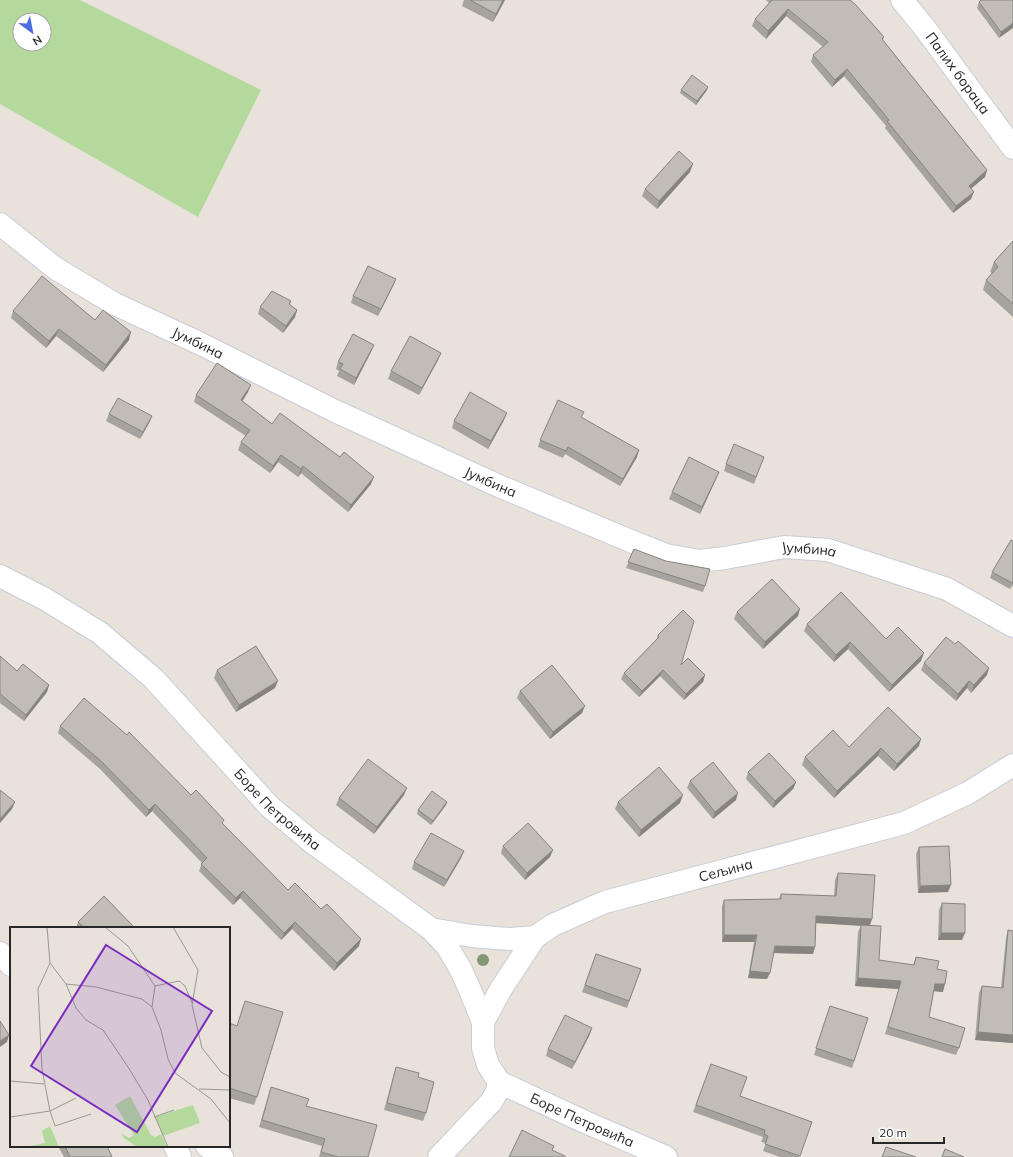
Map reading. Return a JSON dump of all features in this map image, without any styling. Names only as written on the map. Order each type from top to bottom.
[{"type":"street","name":"Палих бораца","points":[[902,0],[924,27],[1013,148]]},
{"type":"street","name":"Јумбина","points":[[0,224],[55,268],[115,304],[201,344],[335,411],[499,486],[633,542],[666,555],[699,561],[725,558],[784,547],[828,550],[947,589],[1013,626]]},
{"type":"street","name":"Боре Петровића","points":[[0,576],[45,599],[100,633],[154,679],[269,806],[312,842],[431,928],[447,946],[461,970],[470,990],[483,1022],[483,1048],[488,1065],[499,1082],[585,1122],[666,1157]]},
{"type":"street","name":"Сељина","points":[[431,928],[472,936],[495,938],[511,939],[535,937],[553,925],[605,902],[904,823],[968,794],[1013,765]]},
{"type":"street","points":[[483,1022],[501,990],[535,937]]},
{"type":"street","points":[[0,953],[10,964]]},
{"type":"street","points":[[439,1157],[491,1102],[497,1092],[499,1082]]},
{"type":"street","points":[[175,1147],[180,1157]]},
{"type":"street","points":[[208,1147],[222,1157]]},
{"type":"green space","points":[[0,0],[80,0],[261,90],[198,217],[0,104]]},
{"type":"building","points":[[470,0],[503,0],[496,14]]},
{"type":"building","points":[[772,0],[850,0],[855,4],[884,37],[882,39],[987,170],[969,186],[974,192],[956,206],[847,69],[835,80],[813,55],[828,42],[788,9],[768,31],[755,19]]},
{"type":"building","points":[[981,0],[1013,0],[1013,23],[1001,32],[979,2]]},
{"type":"building","points":[[692,75],[708,87],[697,101],[681,90]]},
{"type":"building","points":[[679,151],[693,164],[659,201],[645,189]]},
{"type":"building","points":[[1013,241],[1013,304],[986,280],[998,267],[994,262]]},
{"type":"building","points":[[368,266],[396,279],[381,309],[353,296]]},
{"type":"building","points":[[42,276],[95,320],[103,310],[131,332],[106,365],[59,329],[49,341],[13,311]]},
{"type":"building","points":[[272,291],[291,301],[289,304],[297,310],[286,326],[260,307]]},
{"type":"building","points":[[353,334],[374,345],[356,378],[340,369],[343,364],[338,362]]},
{"type":"building","points":[[410,336],[441,353],[422,388],[391,371]]},
{"type":"building","points":[[217,363],[251,385],[241,400],[272,424],[280,413],[340,457],[344,452],[374,477],[351,505],[303,466],[301,469],[281,455],[273,466],[241,442],[250,430],[196,395]]},
{"type":"building","points":[[470,392],[507,413],[491,441],[454,421]]},
{"type":"building","points":[[118,398],[152,416],[143,432],[109,414]]},
{"type":"building","points":[[558,400],[584,412],[581,417],[639,450],[623,479],[568,447],[566,451],[540,440]]},
{"type":"building","points":[[734,444],[764,457],[756,477],[726,464]]},
{"type":"building","points":[[689,457],[719,472],[702,507],[672,492]]},
{"type":"building","points":[[1011,540],[1013,541],[1012,583],[992,572]]},
{"type":"building","points":[[634,549],[666,561],[710,569],[705,586],[628,562]]},
{"type":"building","points":[[772,579],[800,609],[765,642],[737,612]]},
{"type":"building","points":[[841,592],[886,639],[898,627],[924,653],[892,685],[850,642],[836,655],[807,624]]},
{"type":"building","points":[[683,610],[694,621],[681,665],[688,658],[705,675],[686,694],[663,670],[642,691],[624,673]]},
{"type":"building","points":[[946,637],[955,644],[958,641],[989,668],[974,685],[969,681],[958,694],[924,663]]},
{"type":"building","points":[[256,646],[278,681],[239,705],[217,670]]},
{"type":"building","points":[[0,656],[17,671],[23,664],[49,685],[26,715],[0,694]]},
{"type":"building","points":[[552,665],[585,706],[553,732],[520,691]]},
{"type":"building","points":[[84,698],[127,735],[129,732],[191,795],[196,790],[224,820],[222,823],[288,890],[295,883],[321,909],[327,904],[361,939],[337,963],[295,922],[284,933],[243,891],[236,898],[201,864],[207,858],[155,804],[149,810],[102,762],[60,726]]},
{"type":"building","points":[[888,707],[921,739],[897,764],[881,748],[837,791],[805,757],[833,730],[849,747]]},
{"type":"building","points":[[769,753],[796,782],[775,801],[748,772]]},
{"type":"building","points":[[368,759],[407,788],[377,827],[339,798]]},
{"type":"building","points":[[713,762],[738,793],[715,812],[690,781]]},
{"type":"building","points":[[659,767],[683,795],[641,830],[618,802]]},
{"type":"building","points":[[0,790],[15,802],[0,819]]},
{"type":"building","points":[[432,791],[447,802],[433,821],[418,810]]},
{"type":"building","points":[[528,823],[553,850],[527,873],[503,846]]},
{"type":"building","points":[[431,833],[464,851],[447,880],[414,862]]},
{"type":"building","points":[[949,846],[951,885],[920,886],[919,847]]},
{"type":"building","points":[[838,873],[875,875],[872,919],[816,916],[815,947],[775,946],[770,973],[750,971],[757,935],[724,935],[724,900],[781,899],[781,894],[836,896]]},
{"type":"building","points":[[104,896],[134,927],[84,927],[78,922]]},
{"type":"building","points":[[942,903],[965,904],[965,933],[941,933]]},
{"type":"building","points":[[861,925],[881,926],[879,960],[914,965],[916,957],[939,961],[937,969],[947,971],[945,984],[935,984],[929,1017],[965,1028],[959,1048],[888,1027],[901,981],[858,978]]},
{"type":"building","points":[[1008,930],[1013,931],[1013,1035],[978,1032],[982,986],[1003,988]]},
{"type":"building","points":[[596,954],[641,969],[629,1001],[585,985]]},
{"type":"building","points":[[245,1001],[283,1012],[257,1097],[230,1088],[230,1023],[237,1026]]},
{"type":"building","points":[[830,1006],[868,1018],[854,1061],[816,1048]]},
{"type":"building","points":[[565,1015],[592,1028],[575,1062],[548,1049]]},
{"type":"building","points":[[0,1021],[9,1035],[0,1041]]},
{"type":"building","points":[[711,1064],[747,1077],[740,1096],[812,1122],[800,1156],[765,1144],[768,1136],[764,1134],[765,1130],[696,1105]]},
{"type":"building","points":[[396,1067],[419,1073],[418,1077],[434,1082],[426,1113],[387,1103]]},
{"type":"building","points":[[271,1087],[309,1099],[306,1106],[377,1125],[368,1157],[338,1157],[321,1152],[325,1139],[262,1120]]},
{"type":"building","points":[[522,1130],[554,1146],[552,1150],[565,1157],[509,1157]]},
{"type":"building","points":[[65,1147],[107,1147],[112,1157],[70,1157]]},
{"type":"building","points":[[886,1147],[916,1157],[882,1157]]},
{"type":"building","points":[[945,1149],[964,1157],[942,1157]]}]
